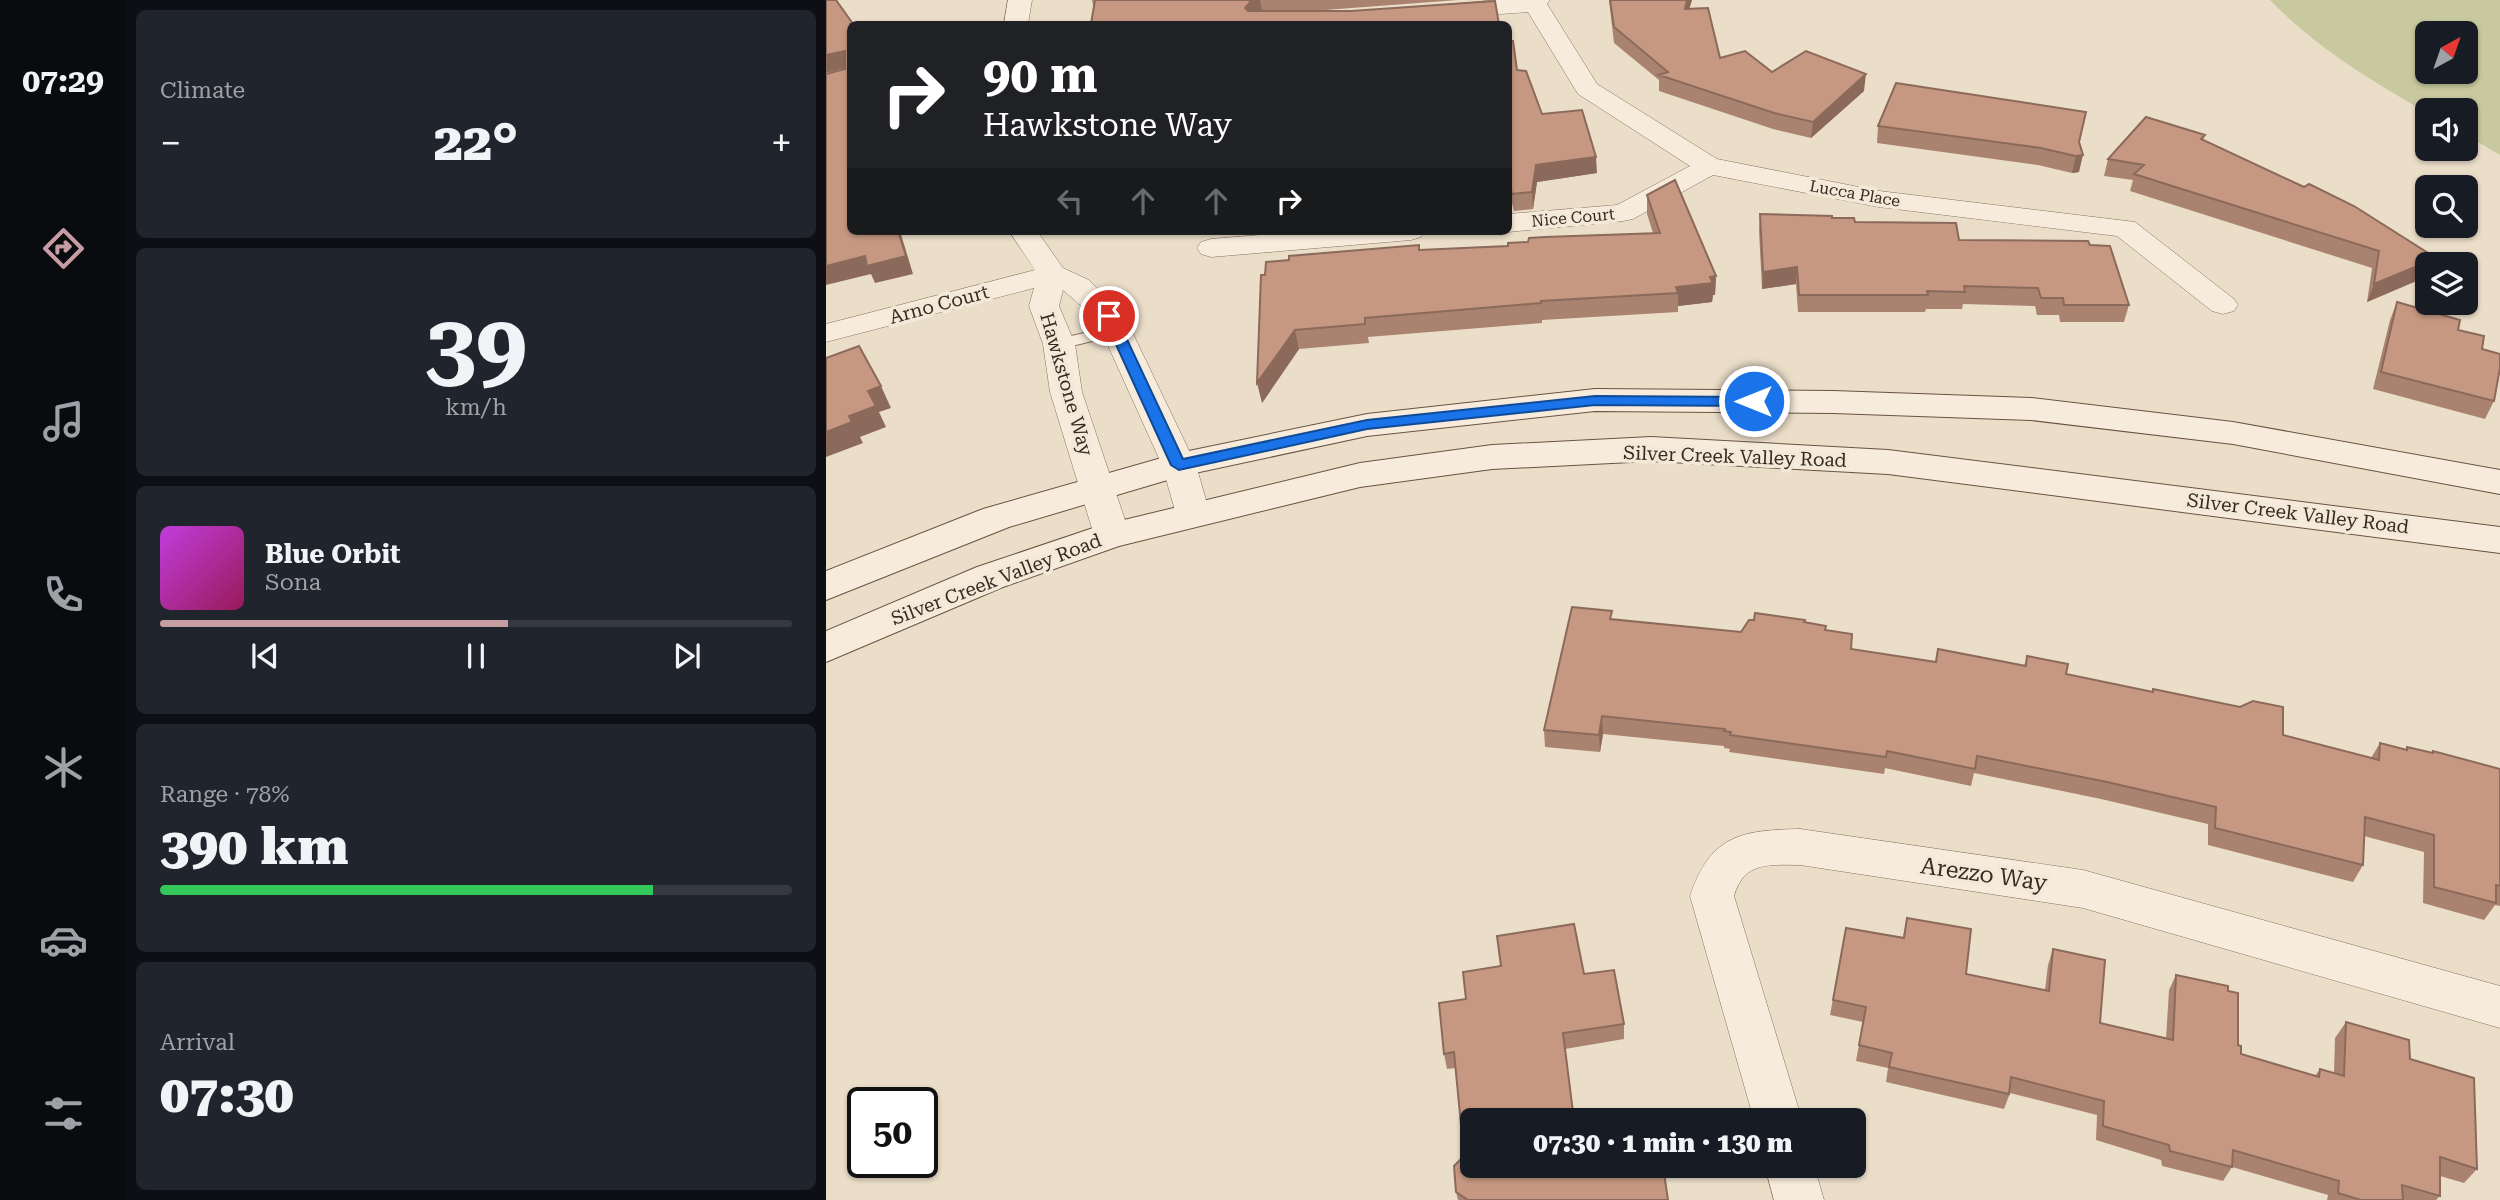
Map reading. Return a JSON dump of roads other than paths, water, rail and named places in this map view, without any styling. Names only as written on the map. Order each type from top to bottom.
[{"type":"main road","points":[[826,586],[996,518],[1179,465],[1367,425],[1595,400],[1833,402],[2031,409],[2233,433],[2500,482]]},
{"type":"main road","name":"Silver Creek Valley Road","points":[[826,647],[990,577],[1112,535],[1360,475],[1492,457],[1651,449],[1888,462],[2500,540]]},
{"type":"street","points":[[1016,21],[1020,0]]},
{"type":"street","points":[[1426,12],[1537,2]]},
{"type":"street","name":"Lucca Place","points":[[1537,2],[1587,89],[1709,166],[1879,199],[2125,228],[2223,305]]},
{"type":"street","name":"Nice Court","points":[[1512,223],[1623,213],[1709,166]]},
{"type":"street","points":[[1026,235],[1053,274],[1078,286],[1109,316],[1179,465],[1193,514]]},
{"type":"street","points":[[1210,248],[1364,235]]},
{"type":"street","name":"Arno Court","points":[[826,333],[1053,274]]},
{"type":"street","name":"Hawkstone Way","points":[[1053,274],[1044,306],[1059,344],[1066,392],[1112,535]]},
{"type":"street","name":"Arezzo Way","points":[[1774,1108],[1712,896],[1716,879],[1726,866],[1740,853],[1758,847],[1800,847],[2083,889],[2500,1007]]},
{"type":"street","points":[[1793,1178],[1799,1200]]},
{"type":"lane","points":[[1059,344],[1116,331]]}]
